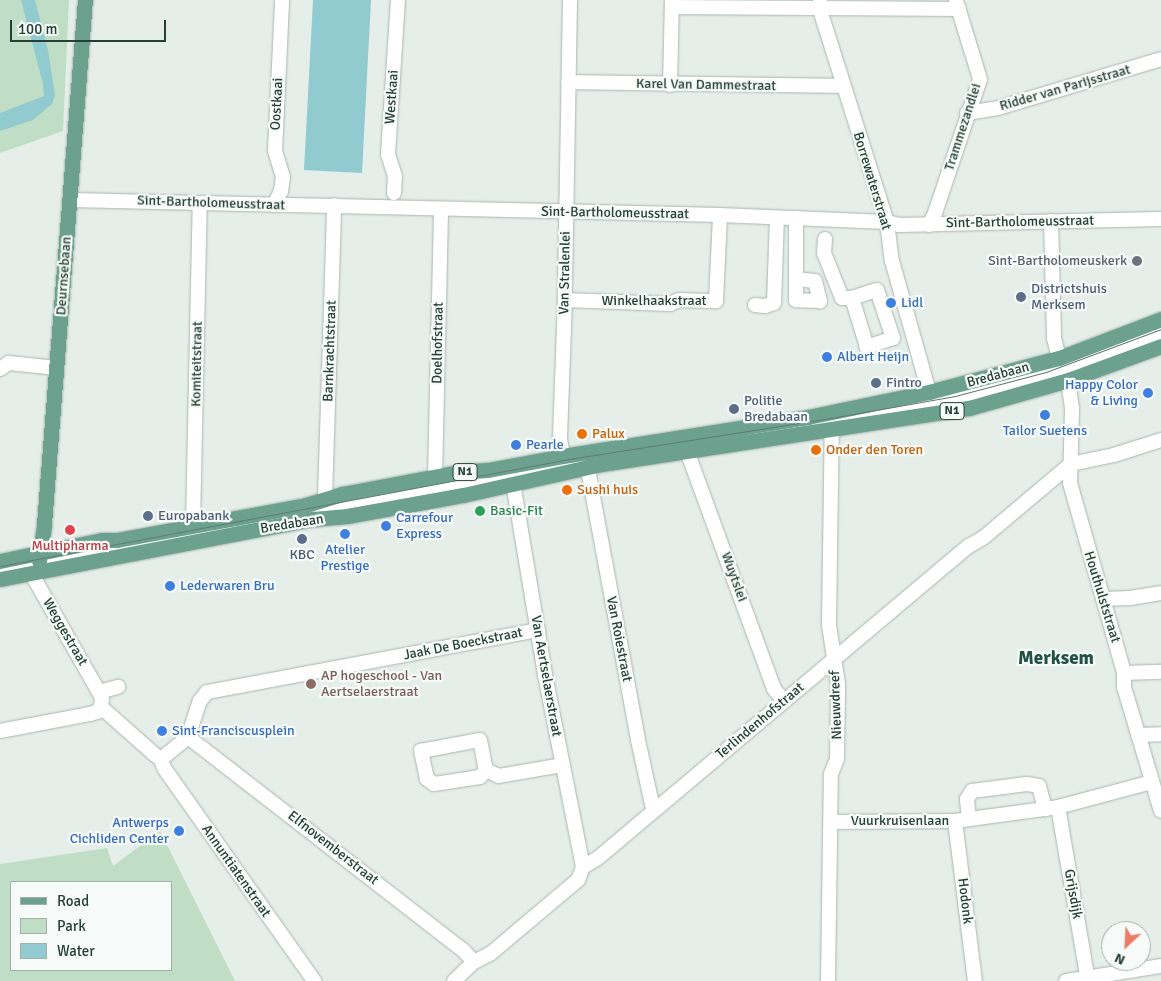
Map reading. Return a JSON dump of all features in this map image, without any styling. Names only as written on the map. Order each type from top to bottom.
[{"type":"main road","name":"Deurnsebaan","points":[[39,562],[57,368],[85,0]]},
{"type":"main road","name":"Bredabaan","points":[[0,579],[39,562],[193,525],[306,505],[326,498],[435,477],[488,470],[687,451],[832,420],[1059,358],[1161,319]]},
{"type":"main road","name":"Bredabaan","points":[[0,561],[39,562],[313,519],[366,513],[513,483],[574,462],[832,420],[964,409],[1068,380],[1161,346]]},
{"type":"street","name":"Oostkaai","points":[[274,205],[282,184],[281,167],[275,151],[282,0]]},
{"type":"street","name":"Westkaai","points":[[394,193],[395,176],[388,154],[398,0]]},
{"type":"street","name":"Van Stralenlei","points":[[570,0],[565,300],[560,439],[574,462]]},
{"type":"street","points":[[670,85],[672,4],[957,5]]},
{"type":"street","name":"Borrewaterstraat","points":[[820,5],[843,86],[887,222],[892,261],[929,392]]},
{"type":"street","name":"Trammezandlei","points":[[929,224],[935,213],[980,79],[957,5]]},
{"type":"street","name":"Ridder van Parijsstraat","points":[[967,113],[998,108],[1161,59]]},
{"type":"street","name":"Karel Van Dammestraat","points":[[568,82],[670,85],[843,86]]},
{"type":"street","name":"Sint-Bartholomeusstraat","points":[[70,200],[334,205],[440,210],[796,218],[825,229],[887,222],[899,225],[1161,219]]},
{"type":"street","name":"Komiteitstraat","points":[[193,525],[200,203]]},
{"type":"street","name":"Barnkrachtstraat","points":[[326,498],[334,205]]},
{"type":"street","name":"Doelhofstraat","points":[[435,477],[440,210]]},
{"type":"street","name":"Winkelhaakstraat","points":[[565,300],[670,304],[679,300],[716,302],[720,216]]},
{"type":"street","points":[[755,305],[765,306],[774,303],[777,218]]},
{"type":"street","points":[[796,218],[796,279]]},
{"type":"street","points":[[1051,221],[1053,324],[1059,358]]},
{"type":"street","points":[[825,229],[824,253],[836,285],[842,298],[852,298]]},
{"type":"street","points":[[832,420],[956,398],[1077,364],[1161,332]]},
{"type":"street","points":[[0,370],[9,363],[57,368]]},
{"type":"street","name":"Houthulststraat","points":[[1068,380],[1072,409],[1070,483],[1124,674],[1124,687],[1161,811]]},
{"type":"street","points":[[929,392],[956,398]]},
{"type":"street","name":"Nieuwdreef","points":[[828,981],[831,774],[837,759],[838,712],[838,684],[829,625],[832,420]]},
{"type":"street","points":[[1071,464],[1114,455],[1161,440]]},
{"type":"street","name":"Wuytslei","points":[[687,451],[774,689],[784,701]]},
{"type":"street","name":"Bredabaan","points":[[0,569],[574,462]]},
{"type":"street","name":"Van Roiestraat","points":[[574,462],[588,476],[638,740],[652,804],[655,809]]},
{"type":"street","name":"Terlindenhofstraat","points":[[454,981],[474,962],[490,954],[578,880],[583,867],[598,858],[834,659],[1071,464]]},
{"type":"street","name":"Van Aertselaerstraat","points":[[513,483],[562,765],[583,867]]},
{"type":"street","name":"Weggestraat","points":[[39,562],[35,580],[99,692]]},
{"type":"street","points":[[1104,599],[1130,598],[1161,593]]},
{"type":"street","name":"Jaak De Boeckstraat","points":[[188,737],[200,701],[207,692],[538,630]]},
{"type":"street","points":[[1124,674],[1161,672]]},
{"type":"street","points":[[0,731],[97,712],[101,707],[102,698],[99,692],[118,687]]},
{"type":"street","points":[[101,707],[162,759],[188,737]]},
{"type":"street","points":[[1138,735],[1161,734]]},
{"type":"street","name":"Elfnovemberstraat","points":[[188,737],[463,950],[474,962]]},
{"type":"street","points":[[480,740],[486,770],[480,777],[434,784],[427,779],[422,751],[480,740]]},
{"type":"street","name":"Annuntiatenstraat","points":[[162,759],[164,768],[314,981]]},
{"type":"street","points":[[486,770],[499,776],[562,765]]},
{"type":"street","name":"Vuurkruisenlaan","points":[[831,822],[955,821],[1052,808],[1152,782]]},
{"type":"street","name":"Vuurkruisenlaan","points":[[969,819],[966,798],[972,791],[1027,784],[1039,786],[1052,808]]},
{"type":"street","name":"Grijsdijk","points":[[1052,808],[1088,979]]},
{"type":"street","name":"Hodonk","points":[[955,821],[975,981]]},
{"type":"street","points":[[1066,981],[1161,966]]},
{"type":"green space","points":[[0,0],[69,0],[63,131],[0,153]]},
{"type":"green space","points":[[160,831],[235,981],[0,981],[0,864],[107,848],[113,866]]},
{"type":"water","points":[[21,0],[35,0],[48,50],[55,95],[52,104],[33,120],[0,131],[0,113],[44,96],[43,84]]},
{"type":"water","points":[[313,0],[371,0],[362,173],[304,170]]},
{"type":"tram line","points":[[0,566],[569,459],[831,418],[955,396],[1046,372],[1161,329]]},
{"type":"place","name":"Sint-Bartholomeuskerk","points":[[1137,261]]},
{"type":"place","name":"Districtshuis Merksem","points":[[1021,297]]},
{"type":"place","name":"Lidl","points":[[891,303]]},
{"type":"place","name":"Albert Heijn","points":[[827,357]]},
{"type":"place","name":"Fintro","points":[[876,383]]},
{"type":"place","name":"Happy Color & Living","points":[[1148,393]]},
{"type":"place","name":"Politie Bredabaan","points":[[734,409]]},
{"type":"place","name":"Tailor Suetens","points":[[1045,415]]},
{"type":"place","name":"Palux","points":[[582,434]]},
{"type":"place","name":"Pearle","points":[[516,445]]},
{"type":"place","name":"Onder den Toren","points":[[816,450]]},
{"type":"place","name":"Sushi huis","points":[[567,490]]},
{"type":"place","name":"Basic-Fit","points":[[480,511]]},
{"type":"place","name":"Europabank","points":[[148,516]]},
{"type":"place","name":"Carrefour Express","points":[[386,526]]},
{"type":"place","name":"Multipharma","points":[[70,530]]},
{"type":"place","name":"Atelier Prestige","points":[[345,534]]},
{"type":"place","name":"KBC","points":[[302,539]]},
{"type":"place","name":"Lederwaren Bru","points":[[170,586]]},
{"type":"place","name":"AP hogeschool - Van Aertselaerstraat","points":[[311,684]]},
{"type":"place","name":"Sint-Franciscusplein","points":[[162,731]]},
{"type":"place","name":"Antwerps Cichliden Center","points":[[179,831]]},
{"type":"district","name":"Merksem","points":[[1056,659]]}]
